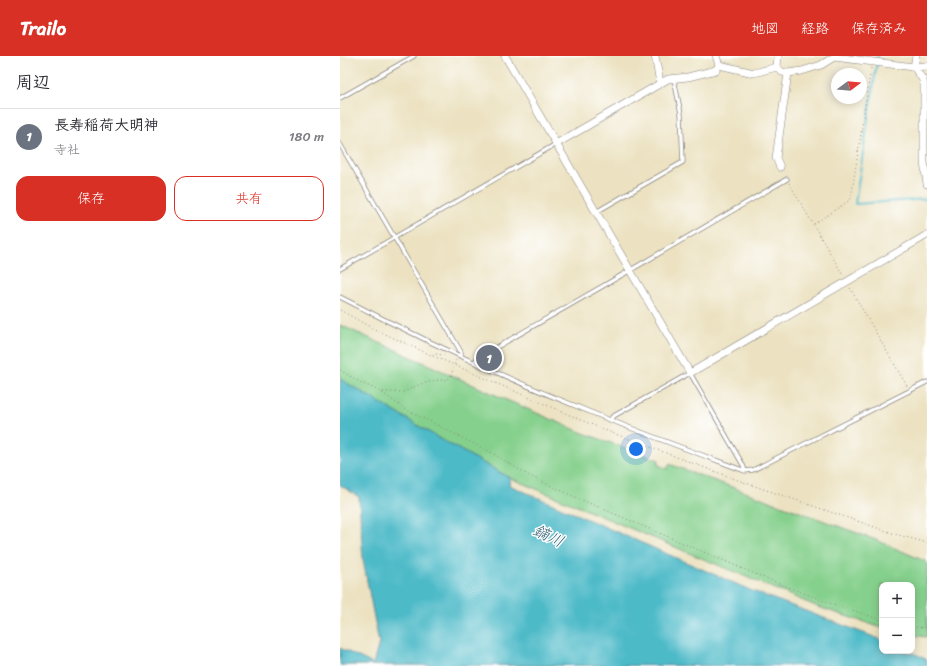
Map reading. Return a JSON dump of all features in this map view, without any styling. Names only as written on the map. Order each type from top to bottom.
[{"type":"street","points":[[505,56],[690,373],[927,235]]},
{"type":"street","points":[[655,56],[660,83]]},
{"type":"street","points":[[716,56],[719,65]]},
{"type":"street","points":[[777,67],[778,56]]},
{"type":"street","points":[[916,56],[914,67],[923,80],[925,96],[924,168],[927,184]]},
{"type":"street","points":[[777,67],[782,72],[788,73],[813,69],[834,57],[914,67],[927,66]]},
{"type":"street","points":[[556,144],[668,79],[688,77],[716,70],[719,65]]},
{"type":"street","points":[[719,65],[754,73],[777,67]]},
{"type":"street","points":[[780,167],[776,158],[788,73]]},
{"type":"lane","points":[[340,98],[414,56]]},
{"type":"lane","points":[[595,212],[683,162],[681,114],[674,78]]},
{"type":"lane","points":[[340,144],[461,352],[459,357]]},
{"type":"lane","points":[[340,269],[556,144]]},
{"type":"lane","points":[[474,362],[478,358],[630,271],[787,178]]},
{"type":"lane","points":[[340,297],[459,357],[474,362],[611,421],[745,471],[753,470],[927,382]]},
{"type":"lane","points":[[611,421],[612,417],[690,373],[745,471]]},
{"type":"path","points":[[813,224],[851,198],[872,62]]},
{"type":"path","points":[[340,310],[372,328],[453,365],[602,429],[802,502],[895,534],[927,543]]},
{"type":"path","points":[[381,392],[403,392],[421,384],[436,380],[447,380],[450,376],[453,365],[459,357]]},
{"type":"path","points":[[340,370],[381,392],[405,409],[492,453],[528,475],[575,498],[754,574],[824,601],[879,619]]},
{"type":"path","points":[[915,627],[927,628]]},
{"type":"green space","points":[[340,325],[583,433],[659,460],[658,465],[668,469],[669,464],[876,540],[927,562],[927,637],[915,635],[915,582],[879,582],[879,627],[818,607],[510,478],[437,437],[340,379]]},
{"type":"water","name":"鏑川","points":[[340,379],[437,437],[510,478],[509,485],[750,590],[879,639],[879,654],[916,654],[927,660],[927,666],[340,665],[340,648],[373,664],[379,643],[363,560],[359,497],[340,485]]},
{"type":"waterway","points":[[878,56],[855,204],[927,199]]},
{"type":"place","name":"長寿稲荷大明神","points":[[489,358]]}]
